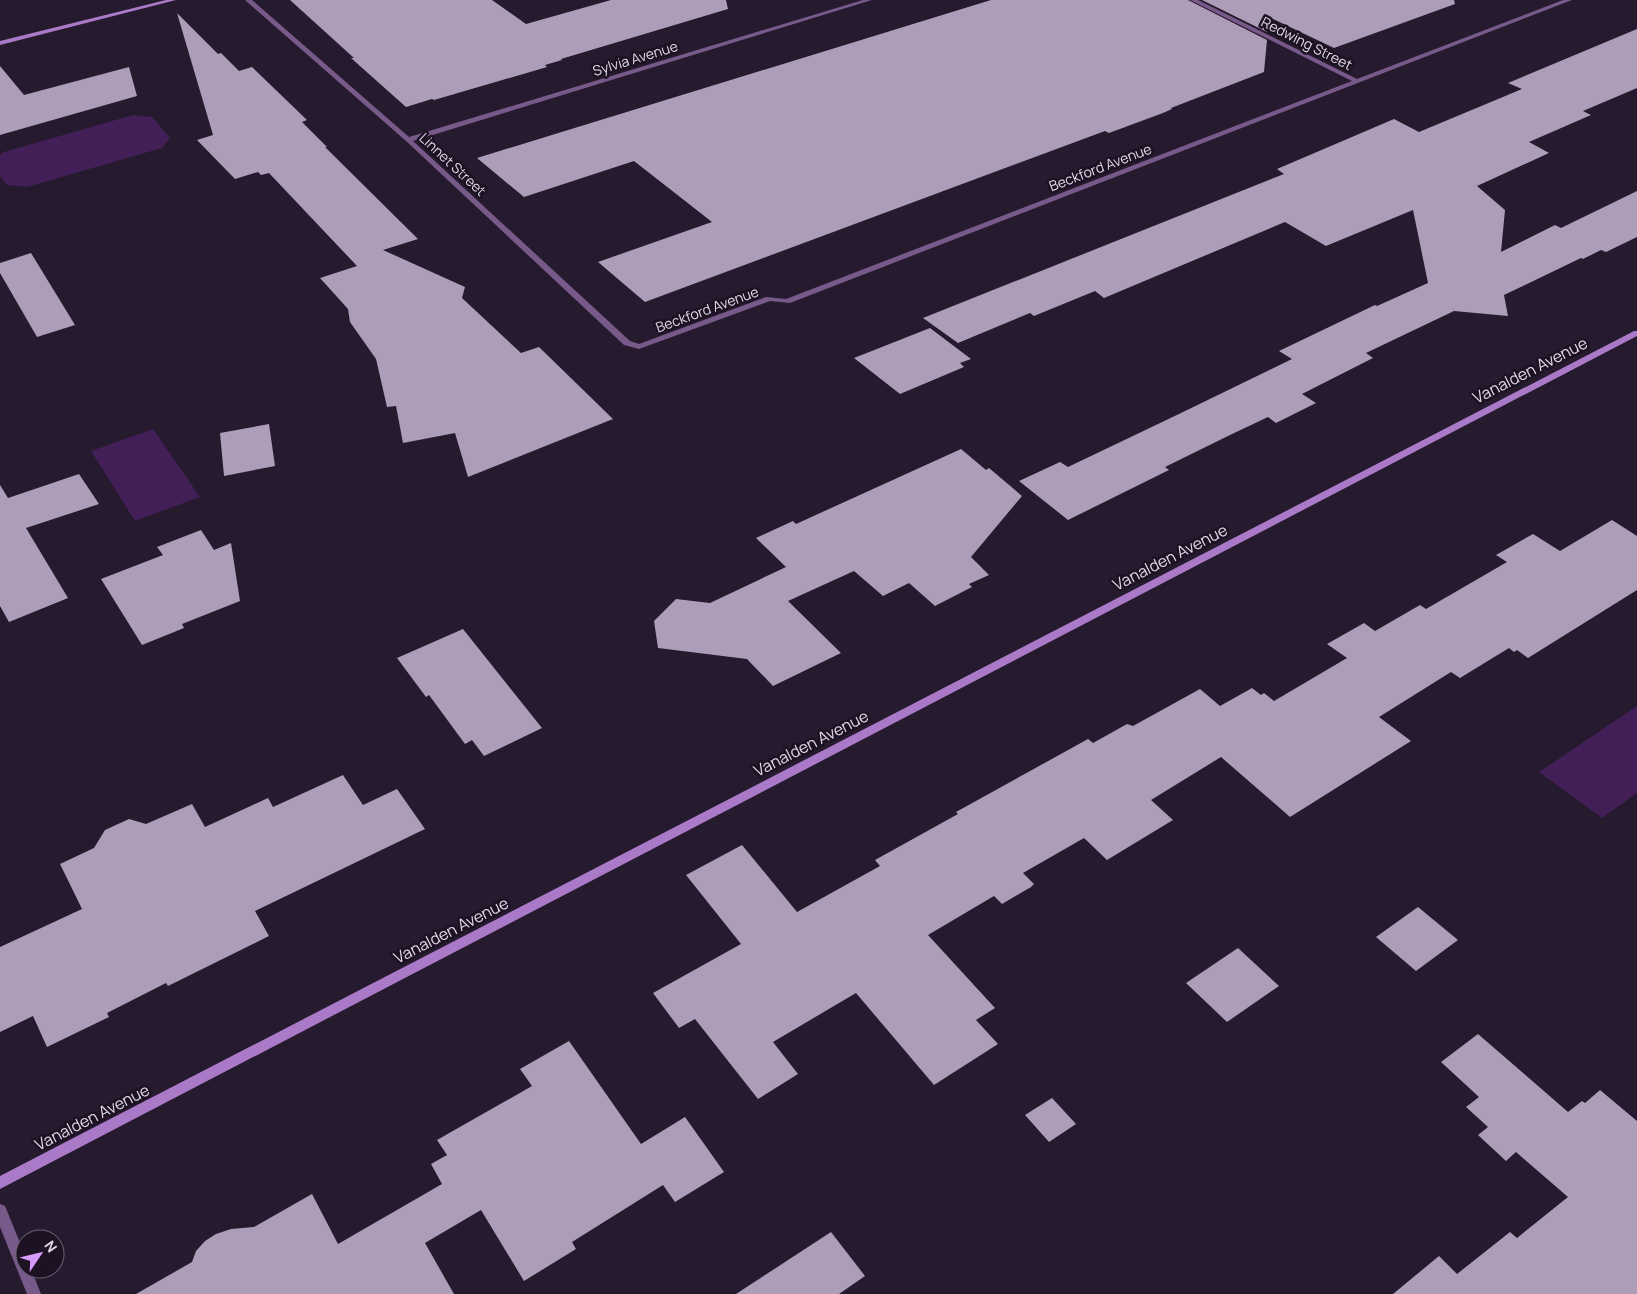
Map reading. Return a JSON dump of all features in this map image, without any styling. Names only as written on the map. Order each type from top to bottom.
[{"type":"main road","points":[[0,43],[173,0]]},
{"type":"main road","name":"Vanalden Avenue","points":[[0,1183],[1637,333]]},
{"type":"street","name":"Linnet Street","points":[[248,0],[408,140],[627,343],[639,347]]},
{"type":"street","name":"Sylvia Avenue","points":[[408,140],[869,0]]},
{"type":"street","name":"Redwing Street","points":[[1193,0],[1356,81]]},
{"type":"street","name":"Beckford Avenue","points":[[639,347],[769,299],[786,301],[1569,0]]},
{"type":"street","points":[[0,1210],[34,1294]]},
{"type":"shaded area","points":[[133,115],[152,117],[170,138],[162,148],[27,187],[7,185],[0,176],[0,155],[4,152]]},
{"type":"shaded area","points":[[153,429],[200,497],[135,521],[91,451]]},
{"type":"shaded area","points":[[1637,706],[1637,793],[1602,818],[1539,772]]},
{"type":"building","points":[[290,0],[492,0],[526,24],[611,0],[726,0],[728,9],[561,59],[545,65],[547,67],[406,107]]},
{"type":"building","points":[[991,0],[1188,0],[1267,40],[1264,72],[1171,108],[1163,113],[1109,133],[1105,131],[645,302],[598,262],[712,222],[634,161],[524,197],[477,158]]},
{"type":"building","points":[[1202,0],[1454,0],[1455,4],[1334,48],[1269,17],[1267,32]]},
{"type":"building","points":[[177,13],[218,54],[221,53],[239,71],[252,67],[307,120],[302,122],[327,147],[325,147],[418,239],[383,250],[465,287],[462,298],[521,353],[539,347],[613,419],[468,477],[455,433],[403,443],[396,406],[387,407],[376,359],[350,322],[348,309],[320,278],[357,266],[269,173],[261,175],[258,172],[235,179],[197,140],[213,135]]},
{"type":"building","points":[[1637,29],[1637,88],[1583,111],[1591,115],[1529,142],[1549,153],[1477,186],[1505,210],[1501,252],[1555,225],[1561,228],[1637,191],[1637,237],[1606,252],[1601,250],[1583,259],[1581,258],[1504,295],[1508,316],[1454,311],[1366,353],[1373,358],[1302,394],[1316,403],[1276,423],[1268,417],[1165,467],[1169,470],[1068,520],[1019,481],[1060,462],[1068,467],[1181,413],[1292,359],[1279,351],[1375,305],[1377,306],[1428,283],[1413,210],[1326,246],[1285,222],[1104,298],[1095,291],[1034,316],[1030,313],[958,343],[923,318],[1284,174],[1277,169],[1394,119],[1419,132],[1522,89],[1508,83]]},
{"type":"building","points":[[0,66],[24,95],[129,67],[137,96],[0,135]]},
{"type":"building","points":[[31,253],[75,325],[37,337],[0,273],[0,263]]},
{"type":"building","points":[[930,328],[971,359],[960,363],[964,367],[900,394],[854,358]]},
{"type":"building","points":[[269,424],[275,466],[224,476],[220,433]]},
{"type":"building","points":[[961,449],[986,470],[989,468],[1022,496],[971,557],[989,575],[969,584],[972,587],[935,606],[909,583],[883,596],[854,571],[788,601],[841,653],[773,686],[747,659],[658,648],[654,621],[676,599],[710,603],[786,567],[756,538],[793,521],[796,524]]},
{"type":"building","points":[[79,474],[99,504],[26,528],[68,598],[9,622],[0,606],[0,485],[8,498]]},
{"type":"building","points":[[1612,520],[1637,536],[1637,590],[1528,658],[1517,650],[1514,652],[1509,648],[1460,678],[1451,672],[1379,717],[1411,741],[1290,817],[1221,757],[1151,800],[1173,820],[1107,860],[1084,838],[1023,873],[1034,884],[1031,887],[1002,904],[994,896],[928,935],[995,1008],[976,1020],[998,1044],[934,1085],[856,993],[773,1042],[798,1074],[758,1099],[695,1019],[679,1028],[653,993],[741,944],[686,875],[742,845],[797,912],[880,866],[875,860],[958,814],[956,812],[1088,739],[1093,743],[1127,724],[1133,726],[1200,689],[1220,706],[1252,688],[1261,695],[1264,693],[1274,701],[1347,658],[1327,644],[1364,623],[1375,631],[1420,605],[1426,609],[1507,562],[1496,555],[1533,534],[1560,551]]},
{"type":"building","points":[[201,530],[214,550],[231,543],[240,601],[182,624],[184,628],[142,645],[101,579],[163,555],[157,547]]},
{"type":"building","points":[[463,629],[542,728],[484,756],[472,740],[465,744],[429,695],[426,697],[397,658]]},
{"type":"building","points":[[343,775],[363,805],[397,789],[425,829],[255,911],[269,936],[168,986],[166,983],[107,1013],[109,1017],[47,1047],[33,1016],[0,1032],[0,947],[82,909],[60,864],[94,848],[105,830],[129,819],[146,824],[192,804],[205,827],[268,798],[273,807]]},
{"type":"building","points":[[1418,907],[1458,940],[1416,971],[1376,937]]},
{"type":"building","points":[[1238,948],[1279,986],[1227,1022],[1186,983]]},
{"type":"building","points":[[1478,1034],[1568,1112],[1582,1101],[1585,1103],[1600,1090],[1637,1121],[1637,1294],[1393,1294],[1439,1256],[1457,1274],[1510,1232],[1517,1238],[1568,1197],[1516,1152],[1506,1161],[1478,1135],[1488,1127],[1466,1107],[1479,1097],[1441,1062]]},
{"type":"building","points":[[569,1041],[641,1144],[685,1117],[724,1172],[675,1202],[663,1185],[572,1242],[576,1249],[524,1281],[481,1210],[425,1243],[454,1294],[136,1294],[192,1262],[196,1251],[205,1241],[216,1234],[231,1229],[254,1227],[312,1194],[338,1244],[442,1184],[431,1164],[447,1155],[437,1140],[532,1086],[520,1069]]},
{"type":"building","points":[[1052,1098],[1076,1124],[1049,1142],[1025,1115]]},
{"type":"building","points":[[831,1232],[865,1276],[839,1294],[736,1294]]}]
